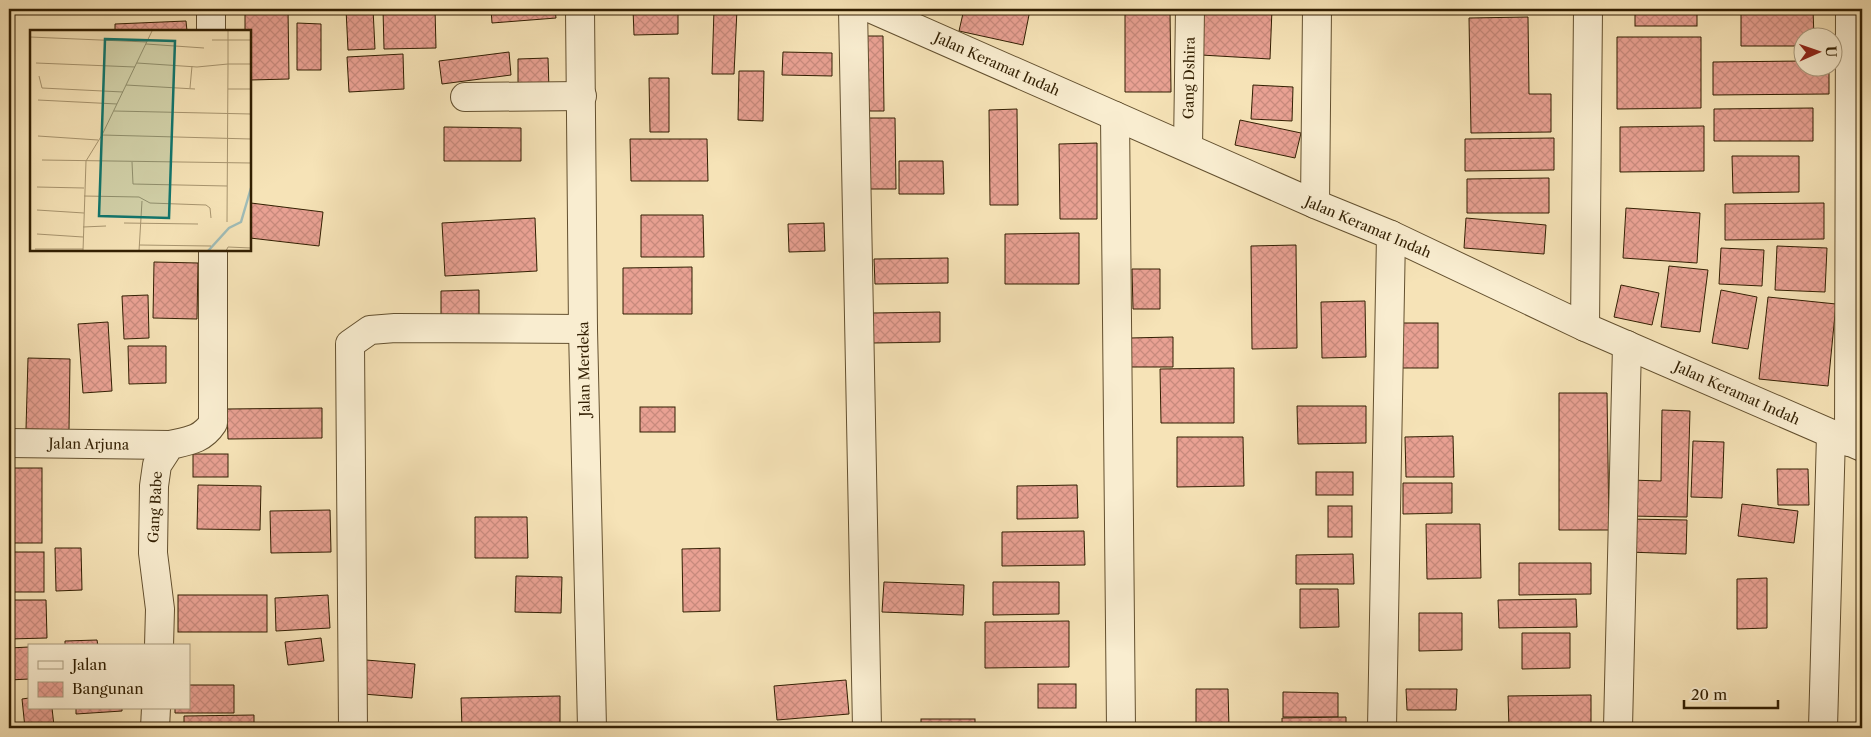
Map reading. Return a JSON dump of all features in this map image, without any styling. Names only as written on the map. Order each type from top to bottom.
[{"type":"street","points":[[211,9],[211,30]]},
{"type":"street","name":"Jalan Merdeka","points":[[580,9],[583,329],[592,728]]},
{"type":"street","points":[[853,9],[867,728]]},
{"type":"street","name":"Jalan Keramat Indah","points":[[872,9],[1315,204],[1391,235],[1585,327],[1847,442]]},
{"type":"street","name":"Gang Dshira","points":[[1188,147],[1190,9]]},
{"type":"street","points":[[1315,204],[1317,9]]},
{"type":"street","points":[[1585,327],[1588,9]]},
{"type":"street","points":[[1823,728],[1847,442],[1850,9]]},
{"type":"street","points":[[465,97],[582,96]]},
{"type":"street","points":[[1115,116],[1121,728]]},
{"type":"street","points":[[1382,728],[1391,235]]},
{"type":"street","points":[[170,445],[197,439],[207,433],[213,423],[213,251]]},
{"type":"street","points":[[353,728],[350,344],[370,330],[395,328],[583,329]]},
{"type":"street","points":[[1618,728],[1627,345]]},
{"type":"street","name":"Jalan Arjuna","points":[[9,443],[170,445]]},
{"type":"street","name":"Gang Babe","points":[[159,644],[160,609],[153,562],[154,486],[157,465],[170,445]]},
{"type":"street","points":[[155,728],[156,710]]},
{"type":"building","points":[[245,9],[288,9],[289,79],[251,80],[251,30],[245,30]]},
{"type":"building","points":[[346,9],[373,9],[375,49],[348,50]]},
{"type":"building","points":[[383,9],[435,9],[436,48],[384,49]]},
{"type":"building","points":[[445,9],[486,9],[486,13],[445,14]]},
{"type":"building","points":[[491,9],[555,9],[556,18],[492,23]]},
{"type":"building","points":[[633,9],[678,9],[678,34],[634,35]]},
{"type":"building","points":[[714,9],[737,9],[734,74],[712,74]]},
{"type":"building","points":[[964,9],[1030,10],[1023,45],[959,31]]},
{"type":"building","points":[[1203,9],[1272,9],[1270,59],[1201,55]]},
{"type":"building","points":[[1635,9],[1697,9],[1697,26],[1635,26]]},
{"type":"building","points":[[1741,9],[1813,9],[1814,28],[1794,28],[1794,46],[1741,46]]},
{"type":"building","points":[[1170,10],[1171,92],[1125,92],[1125,11]]},
{"type":"building","points":[[1528,17],[1529,94],[1551,94],[1551,132],[1471,133],[1469,18]]},
{"type":"building","points":[[186,21],[187,30],[115,30],[115,24]]},
{"type":"building","points":[[297,23],[321,24],[321,70],[297,70]]},
{"type":"building","points":[[859,36],[883,36],[884,111],[860,111]]},
{"type":"building","points":[[1617,37],[1701,37],[1701,108],[1617,109]]},
{"type":"building","points":[[509,52],[511,75],[442,84],[439,61]]},
{"type":"building","points":[[783,52],[832,53],[832,76],[782,75]]},
{"type":"building","points":[[403,54],[404,89],[349,92],[347,57]]},
{"type":"building","points":[[548,58],[549,90],[518,90],[518,59]]},
{"type":"building","points":[[1794,61],[1794,78],[1829,78],[1829,94],[1713,95],[1713,62]]},
{"type":"building","points":[[739,71],[764,71],[763,121],[738,120]]},
{"type":"building","points":[[649,78],[669,78],[669,132],[650,132]]},
{"type":"building","points":[[1253,85],[1293,87],[1292,121],[1251,119]]},
{"type":"building","points":[[1813,108],[1813,141],[1714,141],[1714,109]]},
{"type":"building","points":[[1017,109],[1018,205],[990,205],[989,110]]},
{"type":"building","points":[[861,118],[895,118],[896,189],[862,189]]},
{"type":"building","points":[[1240,120],[1301,133],[1295,158],[1235,145]]},
{"type":"building","points":[[1704,126],[1704,171],[1620,172],[1620,127]]},
{"type":"building","points":[[444,127],[521,128],[521,161],[444,161]]},
{"type":"building","points":[[1554,138],[1554,170],[1465,171],[1465,139]]},
{"type":"building","points":[[630,139],[707,139],[708,181],[631,181]]},
{"type":"building","points":[[1097,143],[1097,219],[1060,219],[1059,144]]},
{"type":"building","points":[[1732,156],[1799,156],[1799,192],[1733,193]]},
{"type":"building","points":[[899,161],[943,161],[944,194],[899,194]]},
{"type":"building","points":[[1549,178],[1549,213],[1467,213],[1467,179]]},
{"type":"building","points":[[251,203],[323,212],[319,246],[251,238]]},
{"type":"building","points":[[1824,203],[1824,239],[1725,240],[1725,204]]},
{"type":"building","points":[[1626,208],[1700,213],[1697,263],[1623,258]]},
{"type":"building","points":[[641,215],[703,215],[704,257],[641,257]]},
{"type":"building","points":[[535,218],[537,271],[445,276],[442,223]]},
{"type":"building","points":[[1466,218],[1546,225],[1544,254],[1464,248]]},
{"type":"building","points":[[824,223],[825,251],[789,252],[788,224]]},
{"type":"building","points":[[1079,233],[1079,284],[1005,284],[1005,234]]},
{"type":"building","points":[[1296,245],[1297,348],[1252,349],[1251,246]]},
{"type":"building","points":[[1777,246],[1827,248],[1825,292],[1775,290]]},
{"type":"building","points":[[1721,248],[1764,250],[1762,286],[1719,284]]},
{"type":"building","points":[[948,258],[948,283],[875,284],[874,259]]},
{"type":"building","points":[[154,262],[198,263],[197,319],[153,318]]},
{"type":"building","points":[[1669,266],[1708,270],[1700,332],[1661,327]]},
{"type":"building","points":[[692,267],[692,314],[623,314],[623,268]]},
{"type":"building","points":[[1132,269],[1160,269],[1160,309],[1133,309]]},
{"type":"building","points":[[1621,285],[1659,293],[1652,325],[1614,317]]},
{"type":"building","points":[[479,290],[479,319],[441,319],[441,291]]},
{"type":"building","points":[[1721,290],[1757,297],[1748,349],[1712,343]]},
{"type":"building","points":[[148,295],[149,338],[124,339],[122,296]]},
{"type":"building","points":[[1768,297],[1836,304],[1828,386],[1759,379]]},
{"type":"building","points":[[1365,301],[1366,357],[1322,358],[1321,302]]},
{"type":"building","points":[[940,312],[940,342],[873,343],[873,313]]},
{"type":"building","points":[[108,322],[112,391],[83,393],[78,324]]},
{"type":"building","points":[[1396,323],[1438,323],[1438,368],[1396,368]]},
{"type":"building","points":[[1173,337],[1173,367],[1130,367],[1130,338]]},
{"type":"building","points":[[128,346],[166,346],[166,383],[129,384]]},
{"type":"building","points":[[28,358],[70,359],[69,430],[26,429]]},
{"type":"building","points":[[1234,368],[1234,423],[1161,423],[1160,369]]},
{"type":"building","points":[[1559,393],[1607,393],[1609,530],[1559,530]]},
{"type":"building","points":[[1297,406],[1366,406],[1366,443],[1298,444]]},
{"type":"building","points":[[640,407],[675,407],[675,432],[640,432]]},
{"type":"building","points":[[322,408],[322,438],[228,439],[227,409]]},
{"type":"building","points":[[1662,410],[1690,411],[1687,517],[1629,516],[1630,480],[1661,481]]},
{"type":"building","points":[[1453,436],[1454,477],[1406,477],[1405,437]]},
{"type":"building","points":[[1177,437],[1243,437],[1244,486],[1177,487]]},
{"type":"building","points":[[1693,441],[1724,442],[1722,498],[1691,497]]},
{"type":"building","points":[[193,454],[228,454],[228,477],[193,477]]},
{"type":"building","points":[[9,468],[42,468],[42,543],[9,543]]},
{"type":"building","points":[[1777,469],[1808,469],[1809,505],[1778,505]]},
{"type":"building","points":[[1316,472],[1353,472],[1353,495],[1316,495]]},
{"type":"building","points":[[1403,483],[1452,483],[1452,513],[1403,514]]},
{"type":"building","points":[[198,485],[261,486],[260,530],[197,529]]},
{"type":"building","points":[[1077,485],[1078,518],[1017,519],[1017,486]]},
{"type":"building","points":[[1742,504],[1798,511],[1794,543],[1738,536]]},
{"type":"building","points":[[1328,506],[1352,506],[1352,537],[1328,537]]},
{"type":"building","points":[[330,510],[331,552],[271,553],[270,511]]},
{"type":"building","points":[[475,517],[527,517],[528,558],[475,558]]},
{"type":"building","points":[[1628,519],[1687,520],[1686,554],[1627,552]]},
{"type":"building","points":[[1426,524],[1480,524],[1481,578],[1427,579]]},
{"type":"building","points":[[1084,531],[1085,565],[1002,566],[1002,532]]},
{"type":"building","points":[[55,548],[81,548],[82,590],[56,591]]},
{"type":"building","points":[[720,548],[720,611],[683,612],[682,549]]},
{"type":"building","points":[[9,552],[44,552],[44,592],[9,592]]},
{"type":"building","points":[[1353,554],[1354,584],[1296,584],[1296,555]]},
{"type":"building","points":[[1519,563],[1591,563],[1591,594],[1519,595]]},
{"type":"building","points":[[516,576],[562,577],[561,613],[515,612]]},
{"type":"building","points":[[1767,578],[1767,628],[1737,629],[1737,579]]},
{"type":"building","points":[[884,582],[964,585],[963,615],[882,612]]},
{"type":"building","points":[[993,582],[1059,582],[1059,614],[993,615]]},
{"type":"building","points":[[1300,589],[1338,589],[1339,627],[1300,628]]},
{"type":"building","points":[[178,595],[267,595],[267,632],[178,632]]},
{"type":"building","points":[[328,595],[330,628],[276,631],[275,598]]},
{"type":"building","points":[[1576,599],[1577,627],[1499,628],[1498,600]]},
{"type":"building","points":[[9,600],[46,600],[47,638],[9,639]]},
{"type":"building","points":[[1419,613],[1462,613],[1462,650],[1419,651]]},
{"type":"building","points":[[1069,621],[1069,667],[985,668],[985,622]]},
{"type":"building","points":[[1522,633],[1570,633],[1570,668],[1522,669]]},
{"type":"building","points":[[321,638],[324,661],[288,665],[285,642]]},
{"type":"building","points":[[97,640],[98,644],[65,644],[65,641]]},
{"type":"building","points":[[28,647],[28,679],[9,680],[9,648]]},
{"type":"building","points":[[366,660],[415,664],[412,698],[363,694]]},
{"type":"building","points":[[846,680],[849,714],[777,720],[774,686]]},
{"type":"building","points":[[1038,684],[1076,684],[1076,708],[1038,708]]},
{"type":"building","points":[[190,685],[234,685],[234,713],[175,713],[175,710],[190,710]]},
{"type":"building","points":[[1196,689],[1228,689],[1229,728],[1196,728]]},
{"type":"building","points":[[1406,689],[1457,689],[1456,710],[1407,710]]},
{"type":"building","points":[[1283,692],[1338,693],[1338,717],[1283,717]]},
{"type":"building","points":[[1591,695],[1591,728],[1509,728],[1508,696]]},
{"type":"building","points":[[560,696],[560,728],[462,728],[461,698]]},
{"type":"building","points":[[28,698],[28,710],[52,710],[54,726],[25,728],[22,699]]},
{"type":"building","points":[[76,710],[122,710],[122,711],[76,714]]},
{"type":"building","points":[[254,715],[254,728],[184,728],[184,716]]},
{"type":"building","points":[[1346,717],[1346,728],[1282,728],[1282,718]]},
{"type":"building","points":[[921,719],[975,719],[975,728],[921,728]]}]
